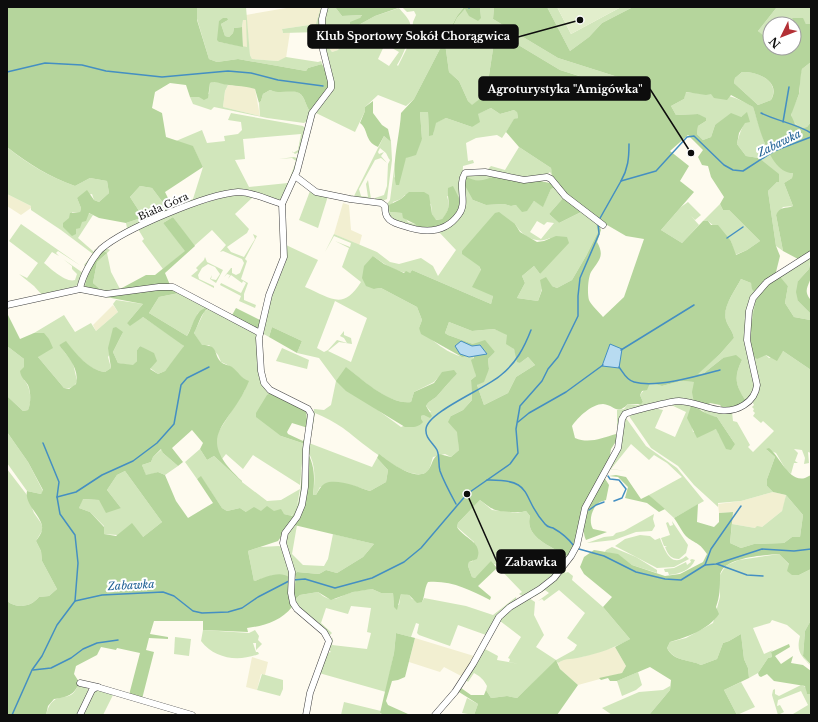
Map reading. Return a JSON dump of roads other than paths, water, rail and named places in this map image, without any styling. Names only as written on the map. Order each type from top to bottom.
[{"type":"street","points":[[306,715],[310,693],[329,641],[324,632],[295,606],[292,596],[292,577],[283,543],[285,533],[298,517],[302,505],[306,487],[306,448],[312,416],[308,409],[278,395],[264,383],[261,371],[260,333],[269,295],[284,257],[282,204],[295,176],[312,113],[331,88],[323,50],[322,19],[325,7]]},
{"type":"street","points":[[295,176],[316,192],[350,199],[381,203],[385,206],[386,216],[390,221],[417,230],[427,231],[442,228],[452,222],[461,213],[463,202],[461,180],[464,173],[485,172],[524,180],[547,177],[552,179],[565,196],[601,223]]},
{"type":"street","name":"Biała Góra","points":[[80,289],[94,258],[102,249],[118,238],[187,205],[237,192],[252,194],[282,204]]},
{"type":"street","points":[[435,715],[460,685],[483,647],[498,617],[510,606],[540,589],[554,578],[571,556],[577,545],[585,508],[618,448],[622,419],[625,414],[672,401],[680,401],[716,410],[730,411],[742,407],[751,400],[756,391],[756,385],[747,340],[749,311],[753,298],[767,282],[811,254]]},
{"type":"street","points":[[7,305],[80,289],[106,294],[159,287],[173,287],[260,333]]},
{"type":"street","points":[[80,683],[192,715]]},
{"type":"street","points":[[80,715],[92,690],[100,688]]},
{"type":"water","points":[[461,341],[472,346],[480,345],[487,354],[469,357],[460,354],[455,346]]},
{"type":"water","points":[[610,344],[622,349],[619,368],[602,366]]},
{"type":"waterway","points":[[7,72],[45,63],[82,65],[106,71],[162,77],[228,71],[251,73],[278,80],[323,86]]},
{"type":"waterway","points":[[783,122],[789,87]]},
{"type":"waterway","points":[[761,113],[800,127],[811,133]]},
{"type":"waterway","name":"Zabawka","points":[[599,220],[621,181],[656,171],[687,137],[694,136],[724,165],[733,170],[743,171],[774,151],[811,137]]},
{"type":"waterway","points":[[621,181],[628,163],[629,144]]},
{"type":"waterway","name":"Zabawka","points":[[293,580],[305,579],[335,588],[372,578],[404,562],[421,548],[467,494],[510,464],[518,453],[516,429],[520,406],[542,381],[548,369],[558,357],[578,316],[580,278],[599,234],[598,223]]},
{"type":"waterway","points":[[727,238],[743,227]]},
{"type":"waterway","points":[[621,350],[694,305]]},
{"type":"waterway","points":[[456,504],[447,488],[439,468],[437,450],[428,438],[426,432],[429,422],[446,408],[501,375],[519,355],[531,330]]},
{"type":"waterway","points":[[518,422],[529,413],[566,392],[603,365]]},
{"type":"waterway","points":[[57,497],[76,492],[102,475],[133,461],[157,443],[174,424],[181,385],[187,378],[209,367]]},
{"type":"waterway","points":[[619,367],[629,380],[654,384],[720,370]]},
{"type":"waterway","points":[[43,443],[59,482],[57,497],[60,514],[75,535],[78,563],[75,601]]},
{"type":"waterway","points":[[608,476],[610,479],[619,480],[626,489],[622,498],[614,501]]},
{"type":"waterway","points":[[487,480],[503,480],[520,486],[537,514],[546,525],[562,534],[574,546]]},
{"type":"waterway","points":[[589,510],[604,502]]},
{"type":"waterway","points":[[705,565],[711,549],[741,506]]},
{"type":"waterway","points":[[579,549],[604,556],[636,572],[665,579],[681,580],[705,565],[716,564],[762,549],[794,551],[811,549]]},
{"type":"waterway","points":[[717,564],[747,575],[763,576]]},
{"type":"waterway","name":"Zabawka","points":[[12,715],[32,670],[42,656],[57,625],[75,601],[102,595],[163,592],[174,596],[193,611],[202,613],[228,612],[242,608],[258,597],[289,581]]},
{"type":"waterway","points":[[33,670],[51,668],[71,658],[83,649],[97,643],[118,640]]},
{"type":"place","name":"Klub Sportowy Sokół Chorągwica","points":[[580,20]]},
{"type":"place","name":"Agroturystyka \"Amigówka\"","points":[[691,153]]},
{"type":"place","name":"Zabawka","points":[[467,494]]}]
